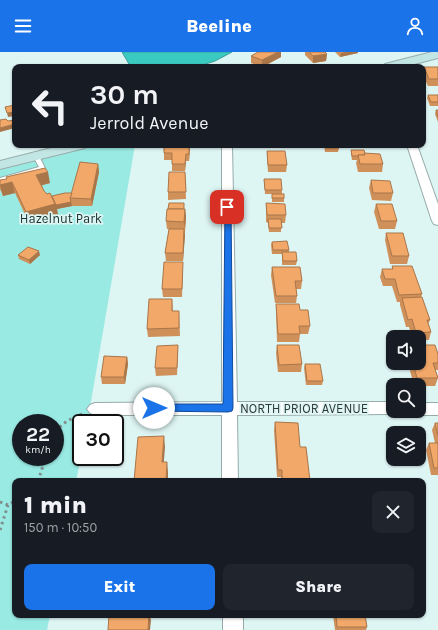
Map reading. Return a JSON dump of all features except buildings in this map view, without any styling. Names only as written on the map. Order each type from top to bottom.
[{"type":"street","points":[[400,64],[438,54]]},
{"type":"street","points":[[0,165],[39,162],[73,148]]},
{"type":"street","points":[[227,148],[228,408],[230,478]]},
{"type":"street","points":[[413,148],[438,221]]},
{"type":"street","name":"NORTH PRIOR AVENUE","points":[[95,409],[386,408]]},
{"type":"street","points":[[426,408],[438,408]]},
{"type":"street","points":[[233,618],[233,630]]},
{"type":"lane","points":[[0,180],[39,162]]},
{"type":"path","points":[[64,423],[67,420],[95,409]]},
{"type":"path","points":[[39,478],[43,466]]},
{"type":"path","points":[[0,502],[8,505]]},
{"type":"path","points":[[0,530],[8,505],[12,503]]},
{"type":"green space","name":"Hazelnut Park","points":[[86,148],[134,148],[89,414],[72,414],[72,466],[79,466],[77,478],[12,478],[12,618],[49,618],[47,630],[0,630],[0,170]]},
{"type":"shaded area","points":[[122,52],[232,52],[206,64],[129,64]]},
{"type":"route","points":[[154,408],[228,408],[227,207]]}]
